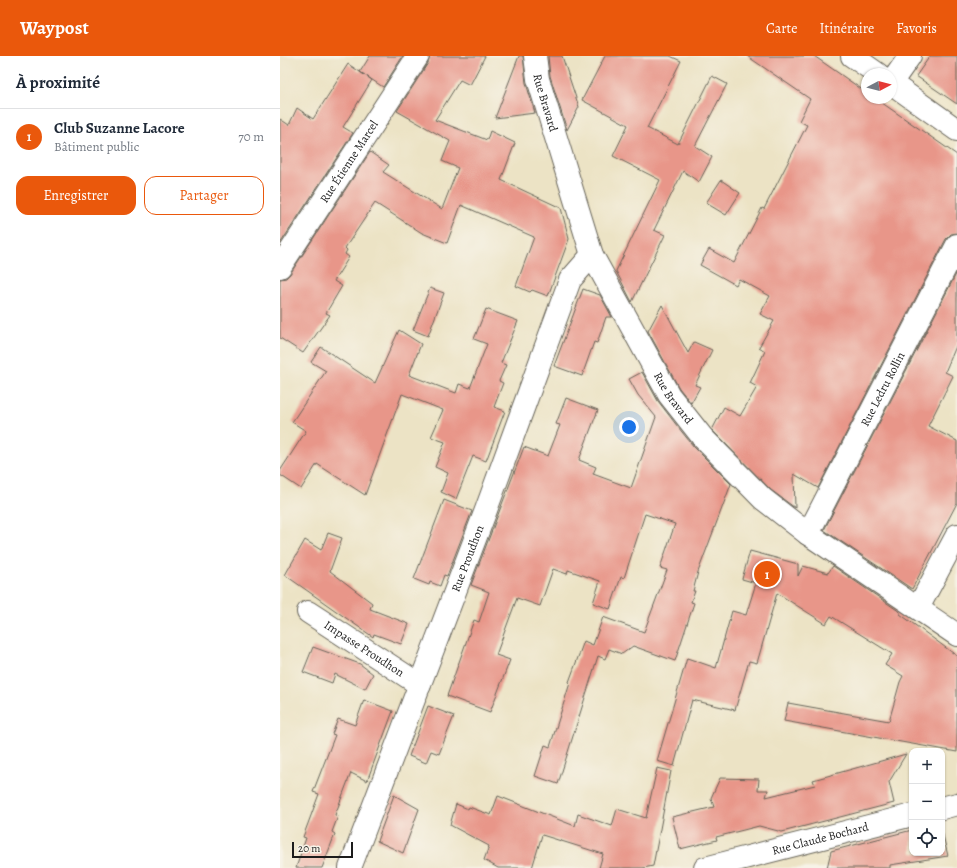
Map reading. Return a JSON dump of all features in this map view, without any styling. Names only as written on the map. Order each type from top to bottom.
[{"type":"street","name":"Rue Étienne Marcel","points":[[280,267],[418,56]]},
{"type":"street","name":"Rue Bravard","points":[[535,56],[538,79],[592,255],[669,395],[703,438],[763,499],[808,534],[957,635]]},
{"type":"street","points":[[852,56],[869,68]]},
{"type":"street","points":[[897,74],[910,56]]},
{"type":"street","points":[[897,87],[957,130]]},
{"type":"street","name":"Rue Ledru Rollin","points":[[808,534],[957,245]]},
{"type":"street","name":"Rue Proudhon","points":[[350,868],[420,685],[570,280],[592,255]]},
{"type":"street","points":[[918,608],[957,535]]},
{"type":"street","name":"Impasse Proudhon","points":[[308,612],[420,685]]},
{"type":"street","points":[[945,807],[957,804]]},
{"type":"street","name":"Rue Claude Bochard","points":[[705,868],[909,816]]},
{"type":"building","points":[[370,56],[403,56],[383,87],[360,72]]},
{"type":"building","points":[[430,56],[485,56],[470,85],[460,80],[435,120],[487,140],[490,131],[515,143],[501,180],[561,208],[569,239],[548,296],[532,290],[530,292],[516,286],[534,237],[461,205],[447,243],[422,233],[375,203],[345,248],[347,250],[345,254],[349,257],[334,281],[342,286],[326,313],[330,315],[303,353],[280,338],[280,279],[286,278],[290,274],[370,152],[389,165],[383,172],[442,209],[458,168],[442,161],[450,141],[397,111],[428,63]]},
{"type":"building","points":[[519,56],[523,56],[526,83],[535,113],[495,118]]},
{"type":"building","points":[[548,56],[562,56],[579,107],[567,130],[550,76]]},
{"type":"building","points":[[605,56],[670,56],[681,61],[647,128],[678,144],[712,76],[727,84],[695,146],[712,157],[699,182],[683,171],[654,230],[665,235],[632,302],[616,271],[660,180],[613,156],[628,125],[582,100]]},
{"type":"building","points":[[747,56],[814,56],[861,89],[861,104],[884,104],[957,155],[957,233],[951,234],[946,239],[818,488],[794,474],[795,508],[771,490],[712,430],[724,407],[740,416],[757,387],[750,383],[765,351],[759,347],[774,321],[760,314],[770,296],[739,279],[736,285],[700,265],[709,249],[734,263],[762,208],[764,209],[807,125],[799,121],[810,99]]},
{"type":"building","points":[[930,56],[957,56],[957,104],[916,76]]},
{"type":"building","points":[[348,64],[372,80],[343,127],[353,133],[280,244],[280,119],[289,125],[297,108],[313,119]]},
{"type":"building","points":[[721,180],[740,193],[726,215],[706,203]]},
{"type":"building","points":[[957,272],[957,344],[945,372],[953,376],[928,426],[957,441],[957,503],[912,589],[824,530]]},
{"type":"building","points":[[430,288],[444,293],[428,336],[413,330]]},
{"type":"building","points":[[583,289],[600,295],[612,317],[606,317],[597,343],[594,342],[582,376],[554,366]]},
{"type":"building","points":[[662,305],[688,353],[694,342],[712,350],[695,385],[700,387],[691,403],[679,388],[648,331]]},
{"type":"building","points":[[486,309],[518,321],[501,363],[506,365],[499,381],[503,383],[494,407],[505,411],[486,461],[473,456],[456,499],[441,492],[448,473],[435,467],[445,442],[431,437],[443,410],[402,394],[365,495],[317,464],[301,489],[280,475],[280,471],[306,431],[292,422],[326,371],[311,362],[321,347],[375,383],[399,330],[421,344],[409,375],[456,393],[459,384],[470,388],[487,344],[474,339]]},
{"type":"building","points":[[642,372],[658,401],[678,427],[694,447],[731,484],[698,572],[693,591],[695,591],[691,602],[694,603],[675,661],[633,646],[622,654],[609,649],[605,659],[598,656],[558,784],[535,776],[545,745],[550,747],[570,683],[569,682],[584,641],[593,645],[603,617],[644,632],[667,570],[660,568],[675,524],[645,514],[624,578],[621,577],[610,609],[593,603],[600,581],[568,570],[567,574],[553,569],[540,606],[517,598],[496,655],[510,660],[490,712],[447,696],[474,620],[479,622],[489,592],[471,585],[524,447],[548,456],[560,425],[556,424],[566,398],[598,410],[579,460],[596,467],[593,474],[631,488],[656,417],[638,395],[629,379]]},
{"type":"building","points":[[444,500],[472,511],[447,576],[444,575],[440,586],[430,582],[429,585],[414,579]]},
{"type":"building","points":[[328,533],[342,538],[330,571],[372,603],[370,609],[409,624],[401,644],[374,634],[373,637],[285,575],[305,540],[321,550]]},
{"type":"building","points":[[750,551],[798,564],[798,576],[803,566],[828,573],[833,566],[900,612],[900,614],[957,656],[957,752],[945,750],[945,748],[935,748],[784,721],[788,703],[889,721],[903,676],[885,665],[892,654],[831,616],[826,624],[777,593],[757,663],[749,661],[735,710],[692,700],[674,766],[657,761],[687,658],[716,668],[732,611],[746,615],[756,583],[742,579]]},
{"type":"building","points":[[313,647],[360,664],[373,674],[365,689],[335,674],[332,683],[303,672]]},
{"type":"building","points":[[364,700],[393,711],[367,781],[351,773],[335,815],[338,816],[332,832],[335,834],[322,868],[296,868],[306,838],[303,837],[319,794],[313,792],[335,735],[332,734],[338,719],[355,725]]},
{"type":"building","points":[[428,706],[454,716],[439,754],[431,751],[426,763],[409,756]]},
{"type":"building","points":[[906,754],[889,782],[894,803],[782,832],[759,826],[716,837],[717,840],[680,849],[672,817],[714,807],[711,798],[720,778],[759,779],[758,790],[768,790],[766,797],[815,785],[813,780]]},
{"type":"building","points":[[657,768],[671,771],[653,866],[643,868],[599,868],[603,854],[542,835],[532,868],[498,868],[484,860],[489,846],[450,825],[456,804],[491,815],[498,796],[575,826],[578,814],[612,826],[617,809],[646,818]]},
{"type":"building","points":[[394,795],[419,809],[403,853],[377,841]]},
{"type":"building","points":[[909,831],[909,856],[945,856],[945,844],[948,856],[890,865],[890,868],[827,868],[831,851]]},
{"type":"place","name":"Club Suzanne Lacore","points":[[767,574]]}]
